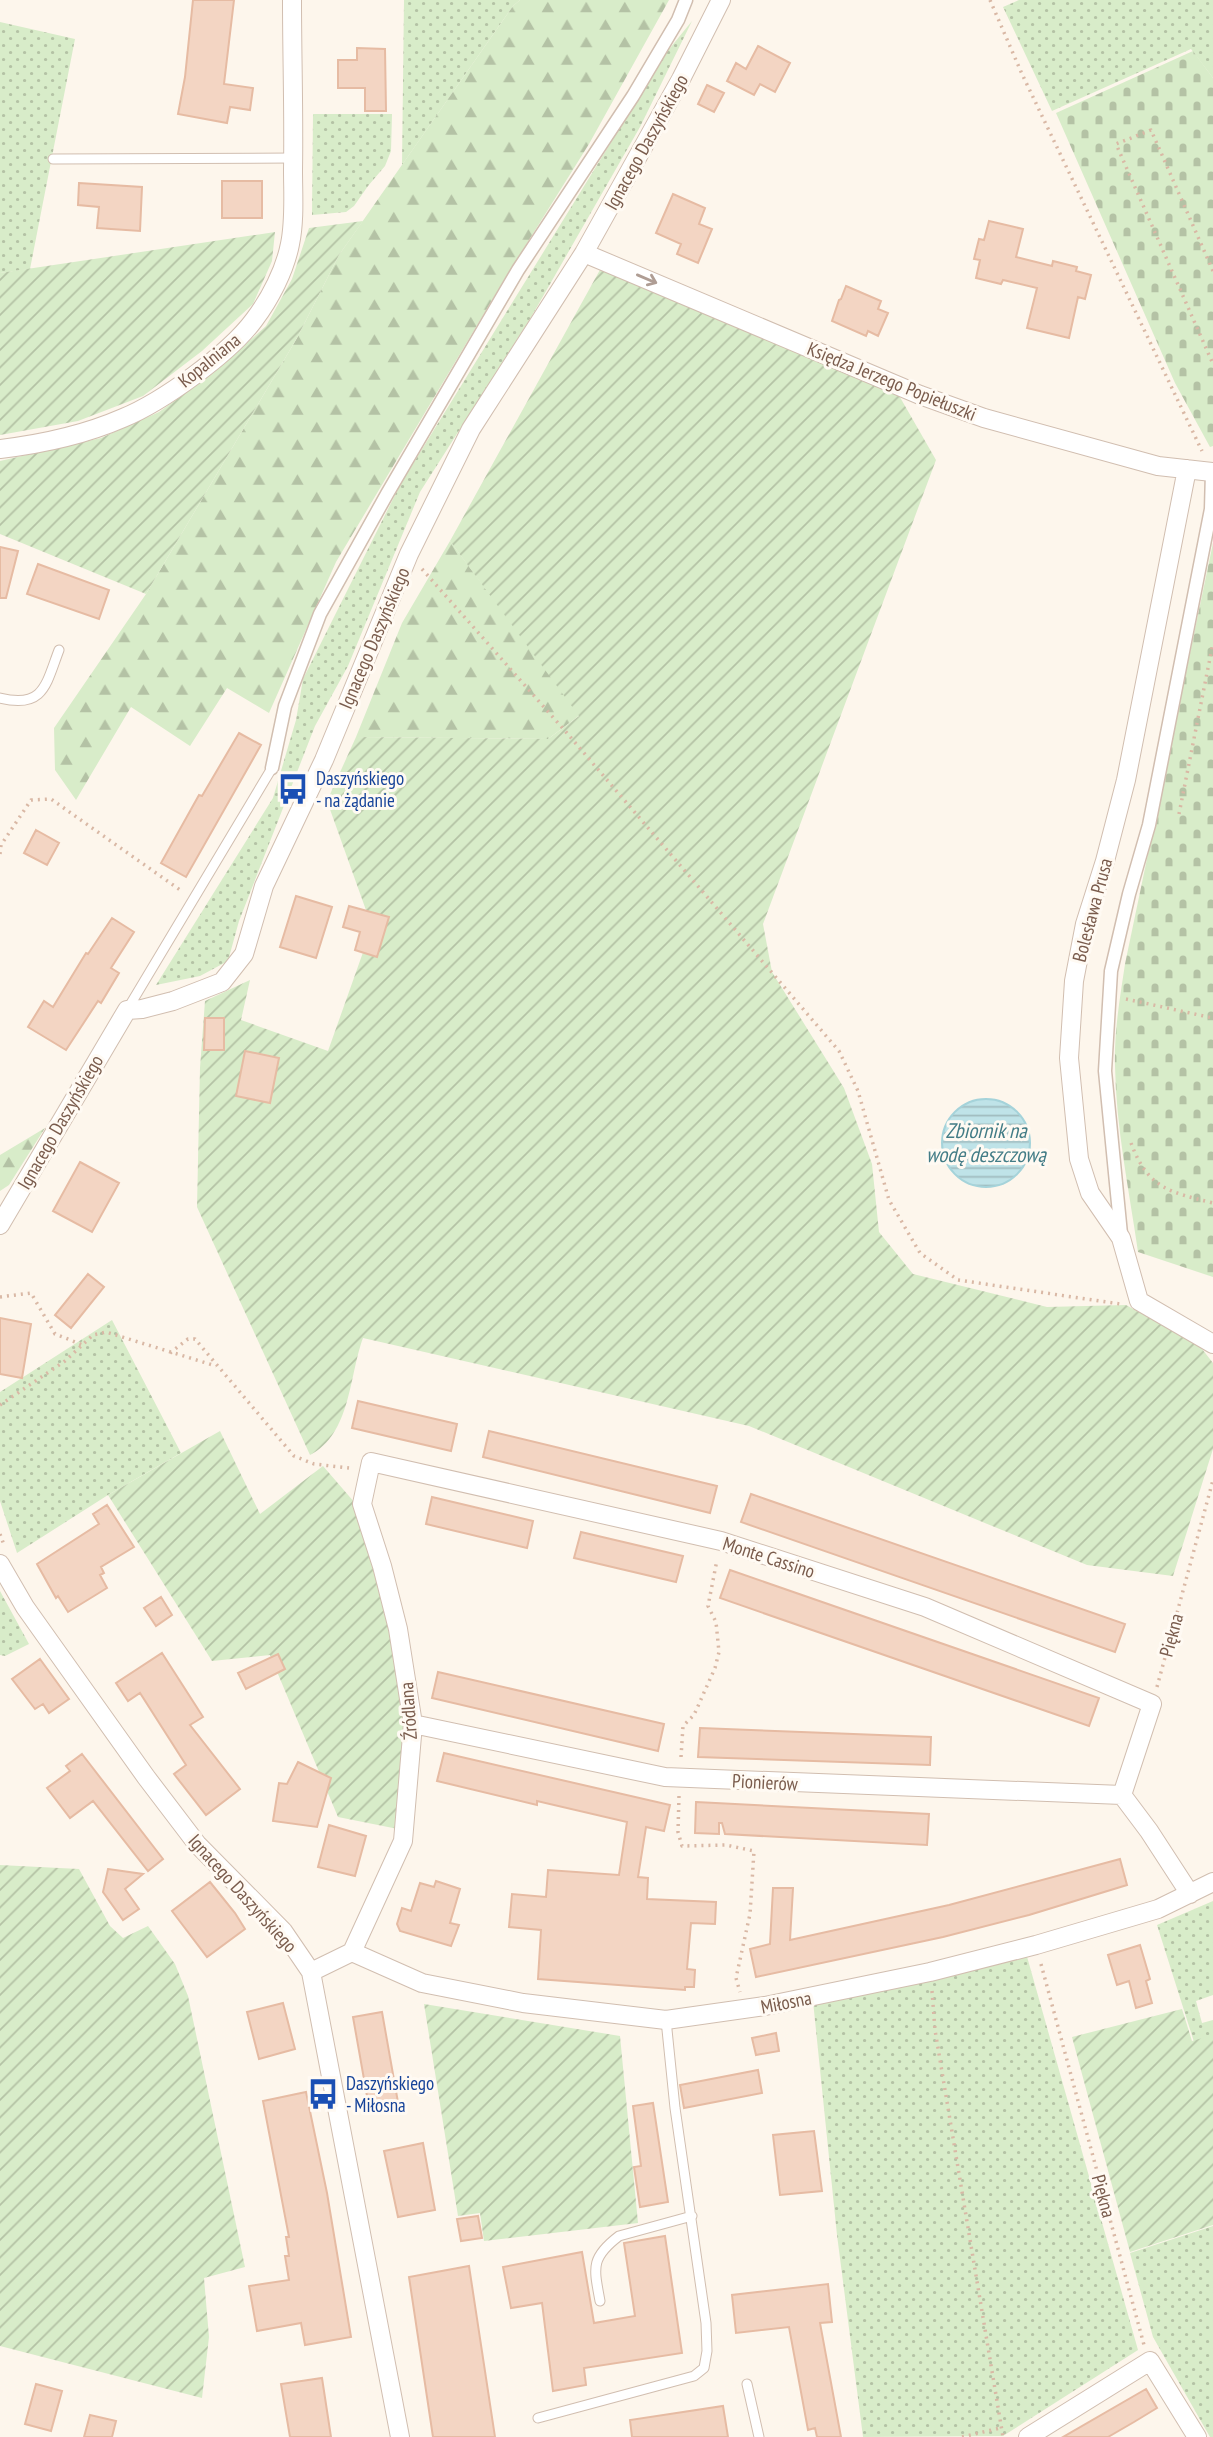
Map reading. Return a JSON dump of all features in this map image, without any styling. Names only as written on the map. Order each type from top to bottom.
[{"type":"street","name":"Kopalniana","points":[[0,449],[55,440],[123,418],[163,397],[243,333],[254,320],[270,295],[288,251],[293,216],[292,0]]},
{"type":"street","points":[[272,768],[285,706],[327,602],[393,482],[518,270],[633,96],[687,0]]},
{"type":"street","name":"Ignacego Daszyńskiego","points":[[0,1224],[127,1010],[173,1001],[222,982],[244,954],[264,886],[324,760],[409,554],[471,429],[584,253],[681,79],[721,0]]},
{"type":"street","name":"Księdza Jerzego Popiełuszki","points":[[584,253],[920,395],[1018,429],[1158,466],[1212,472]]},
{"type":"street","name":"Bolesława Prusa","points":[[1139,1301],[1121,1238],[1090,1193],[1079,1159],[1069,1058],[1074,981],[1085,924],[1126,780],[1187,469]]},
{"type":"street","points":[[1121,1238],[1105,1071],[1111,971],[1149,825],[1163,757],[1211,509],[1212,472]]},
{"type":"street","points":[[1139,1301],[1213,1344]]},
{"type":"street","name":"Monte Cassino","points":[[370,1466],[721,1541],[925,1608],[1152,1704]]},
{"type":"street","name":"Źródlana","points":[[352,1952],[402,1841],[413,1724],[398,1629],[362,1504],[370,1466]]},
{"type":"street","name":"Ignacego Daszyńskiego","points":[[0,1564],[25,1607],[154,1788],[197,1844],[282,1931],[312,1972],[400,2437]]},
{"type":"street","points":[[1152,1704],[1122,1796],[1149,1831],[1190,1894]]},
{"type":"street","name":"Pionierów","points":[[413,1724],[665,1777],[1122,1796]]},
{"type":"street","name":"Miłosna","points":[[352,1952],[422,1983],[523,2003],[666,2020],[744,2009],[930,1972],[1036,1945],[1158,1909],[1213,1882]]},
{"type":"street","points":[[312,1972],[352,1952]]},
{"type":"street","points":[[1028,2437],[1150,2361],[1197,2437]]},
{"type":"lane","points":[[52,159],[293,158]]},
{"type":"lane","points":[[0,698],[32,700],[42,692],[59,650]]},
{"type":"lane","points":[[127,1010],[272,768]]},
{"type":"lane","points":[[538,2418],[694,2376],[704,2368],[707,2351],[706,2323],[675,2108],[666,2020]]},
{"type":"lane","points":[[600,2301],[595,2273],[598,2255],[610,2243],[620,2236],[692,2216]]},
{"type":"lane","points":[[747,2384],[758,2437]]},
{"type":"path","points":[[990,0],[1021,74],[1212,472]]},
{"type":"path","points":[[1213,271],[1151,130],[1116,144],[1213,364]]},
{"type":"path","points":[[409,554],[566,732],[839,1051],[858,1091],[889,1199],[920,1253],[958,1280],[1126,1305],[1139,1301]]},
{"type":"path","points":[[1179,814],[1213,643]]},
{"type":"path","points":[[0,853],[1,845],[31,800],[51,799],[193,900]]},
{"type":"path","points":[[1109,995],[1213,1018]]},
{"type":"path","points":[[1124,1010],[1125,998]]},
{"type":"path","points":[[1130,1132],[1131,1145],[1143,1170],[1167,1191],[1213,1203]]},
{"type":"path","points":[[0,1297],[31,1293],[55,1334],[83,1345]]},
{"type":"path","points":[[0,1405],[65,1361],[93,1335],[106,1332],[218,1367]]},
{"type":"path","points":[[170,1353],[188,1339],[195,1339],[294,1456],[314,1464],[370,1466]]},
{"type":"path","name":"Piękna","points":[[1152,1704],[1213,1480]]},
{"type":"path","points":[[721,1541],[708,1605],[716,1622],[719,1652],[715,1668],[694,1715],[683,1726],[678,1832],[682,1846],[726,1845],[754,1852],[750,1914],[736,1978],[744,2009]]},
{"type":"path","name":"Piękna","points":[[1036,1945],[1150,2361]]},
{"type":"path","points":[[930,1972],[935,2030],[1003,2437]]},
{"type":"path","points":[[962,2437],[1001,2428]]},
{"type":"green space","points":[[404,0],[520,0],[513,6],[402,165]]},
{"type":"green space","points":[[520,0],[669,0],[589,144],[504,280],[336,562],[269,713],[227,688],[190,746],[131,707],[76,800],[55,770],[54,728],[146,594],[297,338],[339,255],[513,6]]},
{"type":"green space","points":[[1019,0],[1213,0],[1213,78],[1191,49],[1052,111],[1003,7]]},
{"type":"green space","points":[[692,21],[640,127],[530,319],[420,492],[348,666],[315,726],[239,921],[228,961],[200,976],[156,985],[273,798],[296,720],[303,679],[400,485],[666,53]]},
{"type":"green space","points":[[0,22],[75,39],[30,269],[0,273]]},
{"type":"green space","points":[[1193,51],[1213,78],[1213,446],[1210,447],[1175,383],[1056,113]]},
{"type":"green space","points":[[313,114],[392,114],[391,151],[385,166],[354,206],[346,212],[312,215]]},
{"type":"green space","points":[[363,221],[339,255],[297,338],[146,594],[0,534],[0,461],[101,438],[159,412],[212,374],[266,326],[292,279],[309,228]]},
{"type":"green space","points":[[275,232],[272,261],[253,304],[202,351],[143,396],[78,421],[0,435],[0,273]]},
{"type":"green space","points":[[601,268],[897,392],[936,460],[763,924],[772,972],[844,1088],[872,1164],[879,1232],[913,1274],[1047,1307],[1126,1305],[1199,1345],[1213,1363],[1213,1449],[1173,1576],[1087,1565],[749,1426],[363,1338],[341,1419],[323,1446],[310,1455],[197,1207],[200,1068],[205,1001],[250,980],[241,1020],[328,1051],[372,927],[327,801],[356,737],[548,739],[579,716],[450,541]]},
{"type":"green space","points":[[450,541],[580,715],[548,739],[356,737],[402,623]]},
{"type":"green space","points":[[1213,543],[1213,1277],[1138,1252],[1120,1136],[1115,1053],[1125,964]]},
{"type":"green space","points":[[45,1128],[9,1185],[0,1191],[0,1155]]},
{"type":"green space","points":[[112,1320],[181,1453],[108,1495],[17,1553],[0,1501],[0,1392]]},
{"type":"green space","points":[[220,1431],[260,1514],[323,1466],[355,1503],[380,1587],[408,1699],[398,1829],[338,1817],[270,1655],[212,1661],[108,1495]]},
{"type":"green space","points":[[0,1591],[29,1644],[5,1656],[0,1655]]},
{"type":"green space","points":[[0,1865],[79,1869],[110,1926],[123,1938],[148,1926],[175,1964],[188,1996],[245,2267],[204,2278],[209,2337],[202,2398],[0,2346]]},
{"type":"green space","points":[[1213,1901],[1213,1995],[1196,2001],[1202,2023],[1213,2020],[1213,2037],[1194,2042],[1157,1925]]},
{"type":"green space","points":[[1026,1953],[1138,2350],[1003,2436],[863,2437],[837,2235],[813,2001]]},
{"type":"green space","points":[[424,2004],[620,2036],[638,2223],[484,2241],[480,2213],[458,2216]]},
{"type":"green space","points":[[1182,2009],[1192,2041],[1213,2035],[1213,2225],[1130,2252],[1072,2037]]},
{"type":"green space","points":[[1213,2226],[1213,2437],[1210,2437],[1153,2337],[1130,2253]]},
{"type":"water","name":"Zbiornik na wodę deszczową","points":[[977,1099],[995,1099],[1011,1106],[1023,1118],[1030,1134],[1030,1152],[1023,1168],[1011,1180],[995,1187],[977,1187],[961,1180],[949,1168],[942,1152],[942,1134],[949,1118],[961,1106]]},
{"type":"building","points":[[193,0],[234,0],[224,84],[253,88],[250,110],[230,107],[227,123],[178,114],[185,77]]},
{"type":"building","points":[[758,46],[790,63],[775,92],[760,84],[754,95],[727,81],[736,63],[746,69]]},
{"type":"building","points":[[357,48],[385,49],[386,111],[365,111],[365,88],[338,88],[338,60],[357,60]]},
{"type":"building","points":[[707,85],[724,93],[714,112],[698,104]]},
{"type":"building","points":[[222,181],[262,181],[262,218],[222,218]]},
{"type":"building","points":[[79,183],[142,187],[140,231],[97,228],[99,207],[78,205]]},
{"type":"building","points":[[673,194],[705,208],[699,224],[712,229],[698,263],[677,254],[681,244],[656,233]]},
{"type":"building","points":[[989,221],[1023,229],[1016,257],[1052,266],[1053,261],[1077,267],[1076,271],[1091,275],[1085,299],[1078,297],[1069,338],[1027,328],[1037,288],[1003,280],[1001,284],[976,278],[980,260],[974,259],[979,239],[984,240]]},
{"type":"building","points":[[846,286],[881,301],[878,309],[888,313],[878,336],[868,331],[866,336],[832,321]]},
{"type":"building","points":[[0,547],[18,551],[6,598],[0,598]]},
{"type":"building","points":[[38,564],[109,590],[99,619],[27,594]]},
{"type":"building","points":[[239,733],[261,745],[186,877],[161,863],[199,795],[202,796]]},
{"type":"building","points":[[36,830],[59,843],[47,865],[24,853]]},
{"type":"building","points":[[296,896],[332,907],[316,958],[280,947]]},
{"type":"building","points":[[349,906],[389,917],[377,957],[355,950],[360,932],[343,927]]},
{"type":"building","points":[[112,918],[134,932],[111,968],[119,973],[101,1003],[98,1001],[66,1050],[28,1027],[44,1001],[53,1007],[86,953],[88,954]]},
{"type":"building","points":[[205,1018],[224,1018],[224,1050],[204,1050]]},
{"type":"building","points":[[245,1051],[279,1058],[270,1103],[236,1096]]},
{"type":"building","points":[[80,1162],[119,1183],[92,1232],[53,1211]]},
{"type":"building","points":[[88,1274],[104,1287],[71,1328],[55,1315]]},
{"type":"building","points":[[0,1318],[31,1324],[22,1378],[0,1374]]},
{"type":"building","points":[[358,1401],[457,1424],[451,1451],[352,1428]]},
{"type":"building","points":[[489,1431],[717,1486],[710,1513],[483,1457]]},
{"type":"building","points":[[751,1494],[1125,1624],[1115,1652],[741,1522]]},
{"type":"building","points":[[432,1497],[533,1521],[527,1548],[426,1524]]},
{"type":"building","points":[[107,1505],[134,1547],[101,1567],[104,1573],[100,1575],[107,1588],[68,1612],[58,1596],[56,1598],[37,1564],[99,1524],[93,1514]]},
{"type":"building","points":[[581,1532],[683,1556],[676,1582],[574,1558]]},
{"type":"building","points":[[730,1570],[1099,1698],[1089,1726],[720,1598]]},
{"type":"building","points":[[161,1597],[172,1615],[156,1626],[144,1608]]},
{"type":"building","points":[[162,1653],[203,1717],[190,1725],[240,1789],[206,1815],[174,1774],[186,1765],[140,1693],[128,1701],[116,1683]]},
{"type":"building","points":[[278,1654],[285,1669],[246,1689],[238,1673]]},
{"type":"building","points":[[40,1659],[69,1699],[49,1713],[43,1704],[35,1709],[12,1679]]},
{"type":"building","points":[[438,1672],[664,1724],[658,1751],[432,1698]]},
{"type":"building","points":[[700,1728],[931,1737],[930,1765],[698,1757]]},
{"type":"building","points":[[444,1753],[670,1805],[664,1831],[646,1827],[638,1877],[648,1878],[647,1899],[716,1902],[715,1924],[691,1923],[687,1969],[695,1970],[694,1987],[685,1987],[685,1990],[538,1979],[541,1930],[509,1927],[512,1894],[546,1897],[548,1870],[619,1875],[627,1822],[537,1801],[537,1805],[437,1781]]},
{"type":"building","points":[[82,1754],[163,1859],[148,1871],[93,1801],[70,1818],[47,1788],[70,1771],[66,1766]]},
{"type":"building","points":[[298,1762],[331,1778],[317,1827],[273,1821],[279,1783],[287,1784]]},
{"type":"building","points":[[696,1802],[929,1814],[927,1845],[725,1834],[722,1823],[719,1823],[719,1834],[695,1833]]},
{"type":"building","points":[[329,1825],[366,1836],[355,1876],[318,1867]]},
{"type":"building","points":[[1120,1859],[1127,1885],[1029,1915],[943,1937],[756,1977],[750,1949],[770,1944],[773,1888],[793,1888],[790,1940],[949,1905]]},
{"type":"building","points":[[108,1869],[143,1874],[125,1889],[139,1909],[123,1920],[103,1892]]},
{"type":"building","points":[[436,1881],[460,1889],[450,1923],[459,1925],[451,1946],[400,1931],[397,1924],[402,1908],[411,1911],[420,1883],[434,1887]]},
{"type":"building","points":[[210,1882],[245,1929],[207,1957],[172,1911]]},
{"type":"building","points":[[1140,1945],[1150,1979],[1146,1981],[1152,2003],[1136,2008],[1129,1981],[1117,1985],[1108,1955]]},
{"type":"building","points":[[283,2003],[295,2049],[259,2059],[247,2012]]},
{"type":"building","points":[[382,2012],[399,2108],[370,2113],[353,2017]]},
{"type":"building","points":[[776,2033],[779,2051],[756,2055],[752,2038]]},
{"type":"building","points":[[758,2070],[762,2093],[684,2108],[680,2085]]},
{"type":"building","points":[[306,2092],[327,2193],[351,2337],[305,2345],[301,2323],[257,2331],[249,2286],[289,2280],[285,2256],[289,2256],[286,2237],[289,2237],[263,2101]]},
{"type":"building","points":[[653,2103],[668,2202],[640,2207],[634,2167],[641,2166],[633,2106]]},
{"type":"building","points":[[814,2131],[822,2191],[780,2195],[773,2135]]},
{"type":"building","points":[[423,2143],[435,2210],[398,2217],[384,2151]]},
{"type":"building","points":[[478,2216],[482,2238],[461,2241],[457,2219]]},
{"type":"building","points":[[665,2236],[682,2353],[584,2368],[586,2385],[553,2391],[542,2303],[511,2308],[503,2267],[582,2252],[594,2323],[635,2316],[624,2243]]},
{"type":"building","points":[[469,2266],[495,2437],[433,2437],[409,2277]]},
{"type":"building","points":[[828,2284],[832,2322],[820,2323],[841,2437],[817,2437],[815,2428],[808,2430],[789,2327],[736,2333],[732,2295]]},
{"type":"building","points":[[322,2378],[331,2437],[290,2437],[281,2384]]},
{"type":"building","points":[[36,2384],[62,2391],[51,2431],[25,2424]]},
{"type":"building","points":[[1146,2389],[1157,2408],[1134,2422],[1108,2437],[1063,2437]]},
{"type":"building","points":[[723,2406],[728,2437],[632,2437],[630,2420]]},
{"type":"building","points":[[90,2415],[116,2421],[112,2437],[84,2437]]},
{"type":"place","name":"Daszyńskiego - na żądanie","points":[[293,789]]},
{"type":"place","name":"Daszyńskiego - Miłosna","points":[[323,2094]]}]
